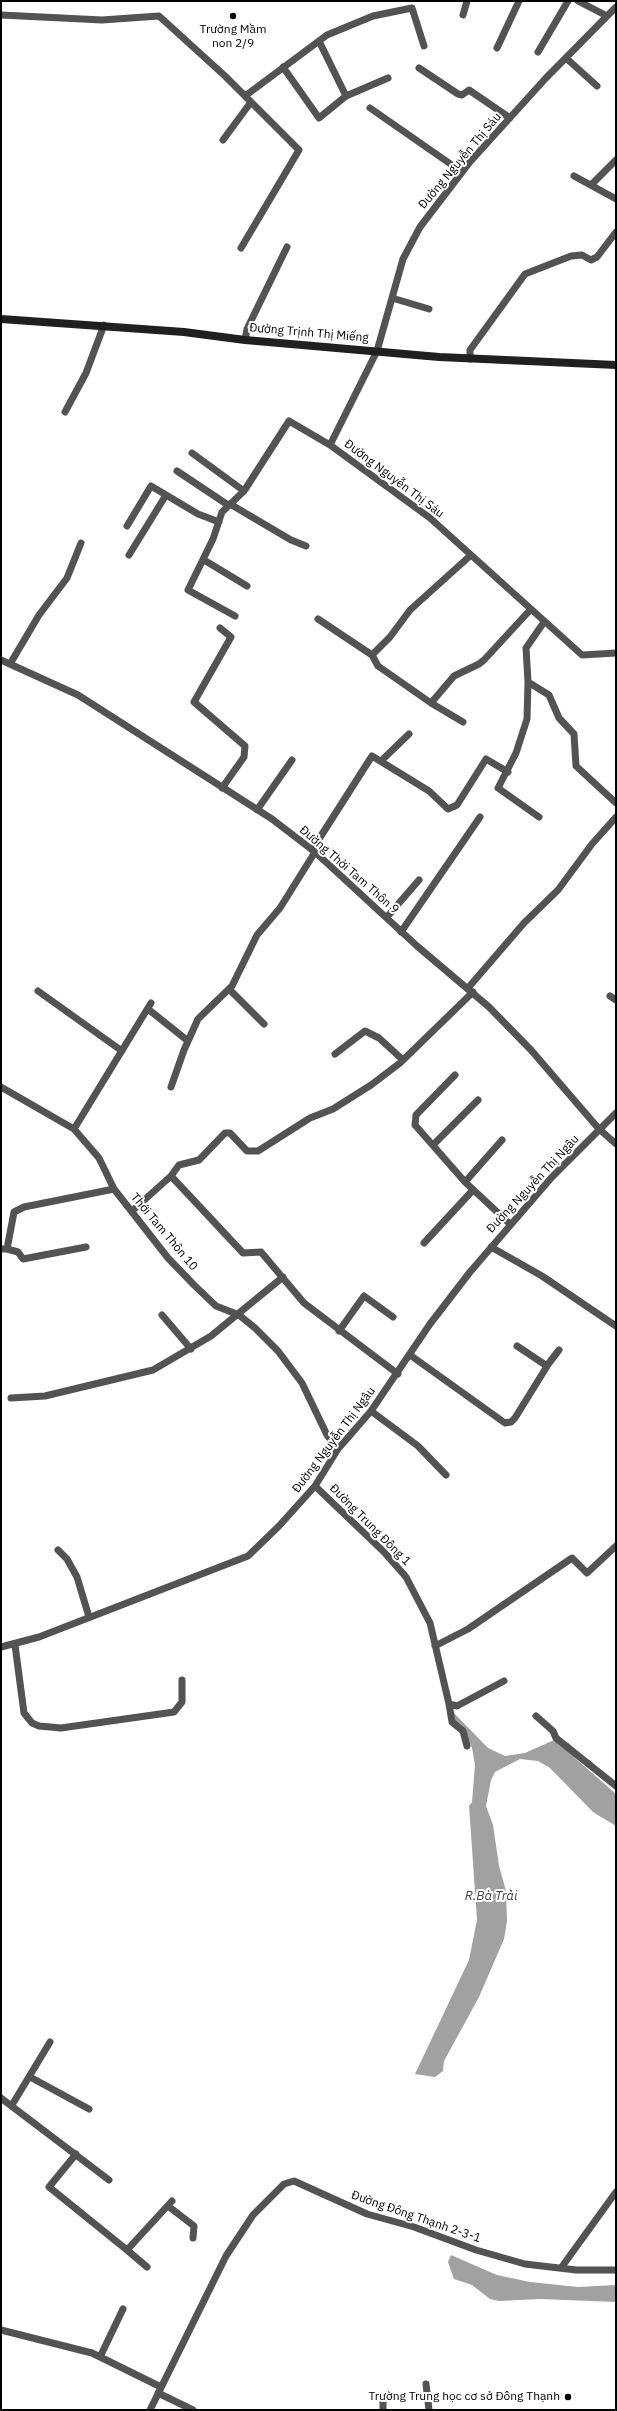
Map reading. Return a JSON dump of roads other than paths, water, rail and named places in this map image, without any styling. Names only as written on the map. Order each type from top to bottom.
[{"type":"main road","name":"Đường Trịnh Thị Miếng","points":[[1,319],[104,325],[245,340],[470,359],[616,365]]},
{"type":"street","points":[[463,15],[467,1]]},
{"type":"street","points":[[497,48],[519,1]]},
{"type":"street","points":[[538,52],[568,1]]},
{"type":"street","points":[[578,1],[607,16]]},
{"type":"street","name":"Đường Nguyễn Thị Sáu","points":[[616,7],[510,118],[462,172],[420,227],[402,259],[377,351],[330,445],[430,518],[582,655],[616,653]]},
{"type":"street","points":[[245,96],[327,35],[373,16],[412,8],[424,46]]},
{"type":"street","points":[[1,14],[102,20],[159,16],[245,96],[299,150],[241,248]]},
{"type":"street","points":[[320,40],[346,96]]},
{"type":"street","points":[[566,58],[597,86]]},
{"type":"street","points":[[283,67],[319,118],[346,96],[388,78]]},
{"type":"street","points":[[419,68],[458,94],[462,95],[469,90],[510,118]]},
{"type":"street","points":[[223,140],[251,102]]},
{"type":"street","points":[[370,108],[462,172]]},
{"type":"street","points":[[592,185],[616,160]]},
{"type":"street","points":[[574,176],[616,199]]},
{"type":"street","points":[[470,359],[470,350],[525,274],[571,256],[582,255],[591,260],[597,257],[616,232]]},
{"type":"street","points":[[245,340],[247,329],[287,247]]},
{"type":"street","points":[[392,298],[429,309]]},
{"type":"street","points":[[65,412],[86,373],[104,325]]},
{"type":"street","points":[[235,616],[188,590],[204,560],[222,512],[244,491],[288,421],[330,445]]},
{"type":"street","points":[[192,453],[244,491]]},
{"type":"street","points":[[177,471],[229,505],[291,540],[306,546]]},
{"type":"street","points":[[127,526],[151,486],[198,514],[219,522]]},
{"type":"street","points":[[130,555],[166,495]]},
{"type":"street","points":[[10,664],[39,615],[67,578],[81,543]]},
{"type":"street","points":[[372,655],[390,637],[410,610],[471,555]]},
{"type":"street","points":[[204,560],[246,586]]},
{"type":"street","points":[[431,703],[454,676],[484,660],[531,609]]},
{"type":"street","points":[[318,619],[372,655],[378,666],[431,703],[463,722]]},
{"type":"street","points":[[539,817],[498,788],[508,772],[527,720],[528,682],[526,648],[544,622]]},
{"type":"street","points":[[220,628],[231,637],[194,702],[245,746],[244,756],[222,788]]},
{"type":"street","name":"Đường Thời Tam Thôn 9","points":[[1,660],[78,695],[257,810],[313,851],[401,932],[470,990],[531,1050],[600,1129],[616,1144]]},
{"type":"street","points":[[528,682],[549,694],[559,718],[570,728],[575,737],[576,766],[616,803]]},
{"type":"street","points":[[381,761],[409,734]]},
{"type":"street","points":[[171,1087],[188,1041],[198,1020],[229,989],[257,935],[280,908],[313,851],[372,756],[429,791],[448,809],[457,805],[486,759],[508,772]]},
{"type":"street","points":[[257,810],[292,760]]},
{"type":"street","points":[[401,932],[480,817]]},
{"type":"street","points":[[132,1211],[171,1176],[179,1165],[199,1160],[227,1131],[247,1151],[258,1151],[310,1118],[333,1109],[371,1085],[403,1060],[470,990],[524,924],[558,890],[592,844],[616,819]]},
{"type":"street","points":[[387,918],[419,880]]},
{"type":"street","points":[[229,989],[264,1024]]},
{"type":"street","points":[[38,991],[122,1051]]},
{"type":"street","points":[[74,1128],[149,1006],[188,1041]]},
{"type":"street","points":[[335,1054],[365,1031],[379,1038],[403,1060]]},
{"type":"street","points":[[455,1075],[416,1115],[415,1125],[464,1182],[510,1224]]},
{"type":"street","points":[[1,1087],[74,1128],[99,1158],[114,1189]]},
{"type":"street","points":[[433,1145],[478,1100]]},
{"type":"street","name":"Đường Nguyễn Thị Ngâu","points":[[1,1647],[15,1645],[248,1556],[279,1526],[315,1486],[338,1449],[371,1411],[398,1374],[430,1324],[510,1224],[616,1113]]},
{"type":"street","points":[[464,1182],[502,1140]]},
{"type":"street","points":[[171,1176],[243,1254],[261,1252],[304,1304],[398,1374]]},
{"type":"street","name":"Thới Tam Thôn 10","points":[[4,1249],[14,1212],[24,1207],[114,1189],[168,1258],[194,1285],[216,1306],[239,1316],[255,1328],[278,1351],[298,1378],[327,1434],[338,1449]]},
{"type":"street","points":[[424,1243],[473,1190]]},
{"type":"street","points":[[4,1249],[18,1252],[23,1259],[86,1247]]},
{"type":"street","points":[[491,1247],[542,1276],[616,1326]]},
{"type":"street","points":[[11,1398],[45,1396],[153,1370],[191,1349],[239,1316],[283,1277]]},
{"type":"street","points":[[339,1331],[364,1296],[393,1317]]},
{"type":"street","points":[[162,1315],[191,1349]]},
{"type":"street","points":[[517,1346],[547,1366]]},
{"type":"street","points":[[410,1354],[505,1423],[511,1422],[515,1418],[547,1366],[559,1350]]},
{"type":"street","points":[[371,1411],[418,1446],[446,1475]]},
{"type":"street","name":"Đường Trung Đông 1","points":[[315,1486],[384,1552],[406,1577],[430,1623],[452,1722],[463,1730],[467,1746]]},
{"type":"street","points":[[435,1646],[468,1629],[572,1558],[587,1573],[616,1546]]},
{"type":"street","points":[[58,1550],[68,1559],[77,1577],[89,1617]]},
{"type":"street","points":[[15,1645],[24,1713],[32,1723],[39,1726],[61,1728],[174,1712],[182,1702],[182,1680]]},
{"type":"street","points":[[449,1704],[457,1706],[504,1681]]},
{"type":"street","points":[[536,1716],[553,1731],[556,1738],[616,1786]]},
{"type":"street","points":[[12,2105],[50,2042]]},
{"type":"street","points":[[30,2077],[89,2109]]},
{"type":"street","points":[[1,2098],[109,2180]]},
{"type":"street","points":[[76,2154],[49,2187],[147,2267]]},
{"type":"street","name":"Đường Đông Thạnh 2-3-1","points":[[150,2410],[226,2256],[243,2226],[265,2200],[284,2184],[294,2181],[367,2214],[414,2227],[476,2250],[525,2264],[560,2268],[616,2270]]},
{"type":"street","points":[[560,2268],[616,2192]]},
{"type":"street","points":[[127,2250],[170,2204],[194,2226],[193,2238]]},
{"type":"street","points":[[100,2357],[123,2309]]},
{"type":"street","points":[[1,2330],[71,2347],[100,2357],[193,2410]]},
{"type":"street","points":[[426,2384],[429,2410]]},
{"type":"street","points":[[383,2399],[383,2410]]},
{"type":"water","name":"R.Bà Trải","points":[[451,1710],[488,1748],[505,1756],[525,1753],[554,1740],[569,1743],[575,1758],[616,1794],[616,1826],[593,1812],[550,1768],[538,1761],[520,1759],[495,1772],[491,1780],[486,1806],[493,1825],[499,1866],[506,1891],[507,1921],[504,1939],[479,1997],[444,2061],[443,2071],[435,2077],[415,2074],[469,1960],[477,1920],[469,1806],[472,1802],[475,1765],[472,1748],[465,1731],[454,1721]]},
{"type":"water","points":[[451,2255],[497,2275],[530,2282],[578,2287],[616,2285],[616,2302],[540,2299],[499,2301],[490,2299],[472,2285],[454,2279],[448,2262]]},
{"type":"place","name":"Trường Mầm non 2/9","points":[[233,16]]},
{"type":"place","name":"Trường Trung học cơ sở Đông Thạnh","points":[[568,2397]]}]
